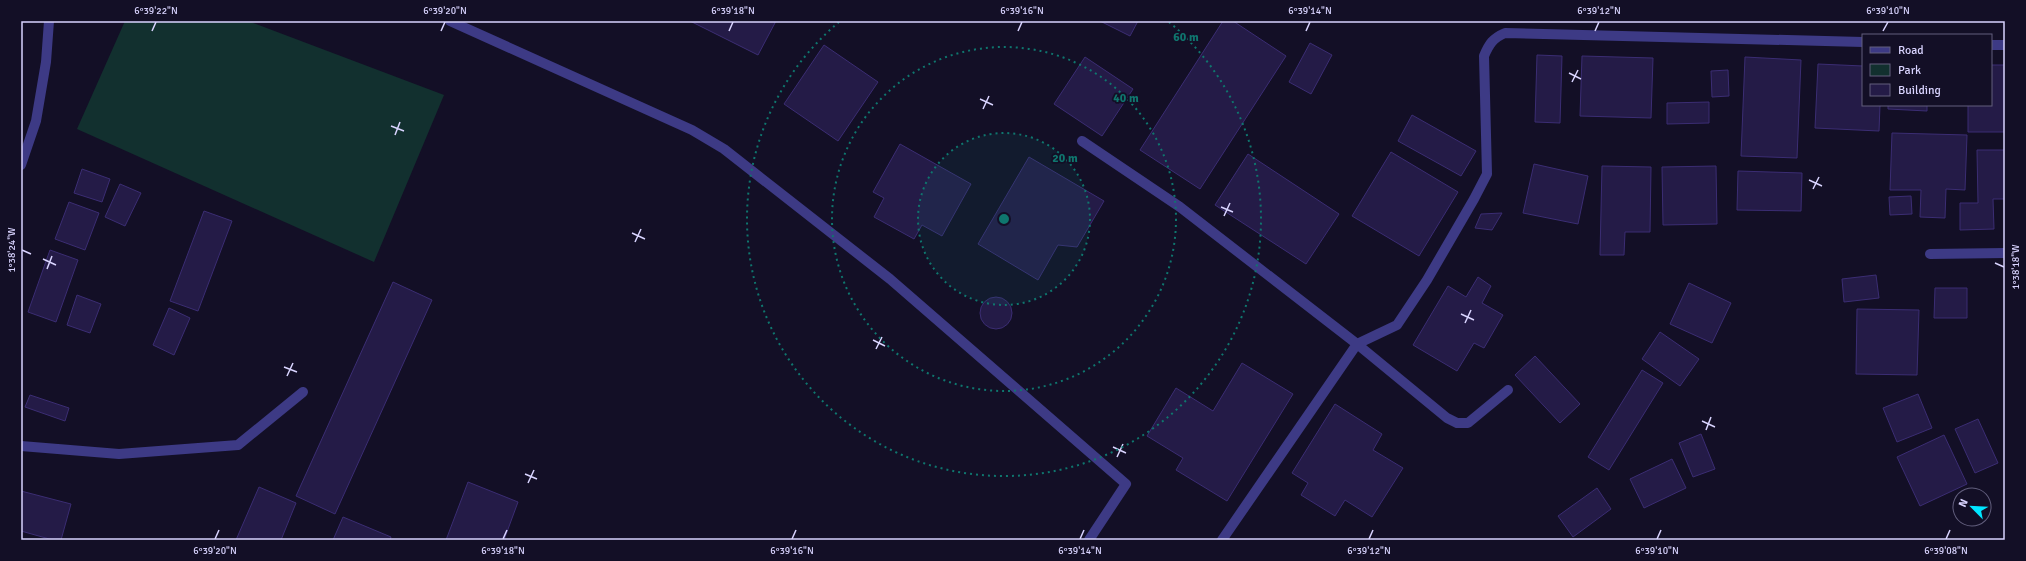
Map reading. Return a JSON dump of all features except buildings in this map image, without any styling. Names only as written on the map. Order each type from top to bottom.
[{"type":"street","points":[[21,165],[36,121],[46,62],[48,21]]},
{"type":"street","points":[[450,21],[692,130],[724,149],[890,279],[1126,484],[1088,540]]},
{"type":"street","points":[[1222,540],[1357,344],[1396,326],[1427,280],[1487,174],[1484,56],[1488,45],[1496,36],[1505,33],[1862,42]]},
{"type":"street","points":[[1992,45],[2005,45]]},
{"type":"street","points":[[1082,141],[1180,207],[1357,344],[1447,418],[1457,423],[1468,423],[1508,390]]},
{"type":"street","points":[[1930,254],[2005,253]]},
{"type":"street","points":[[21,446],[119,454],[238,445],[302,392]]},
{"type":"green space","points":[[125,21],[248,21],[444,95],[374,262],[77,129]]}]
